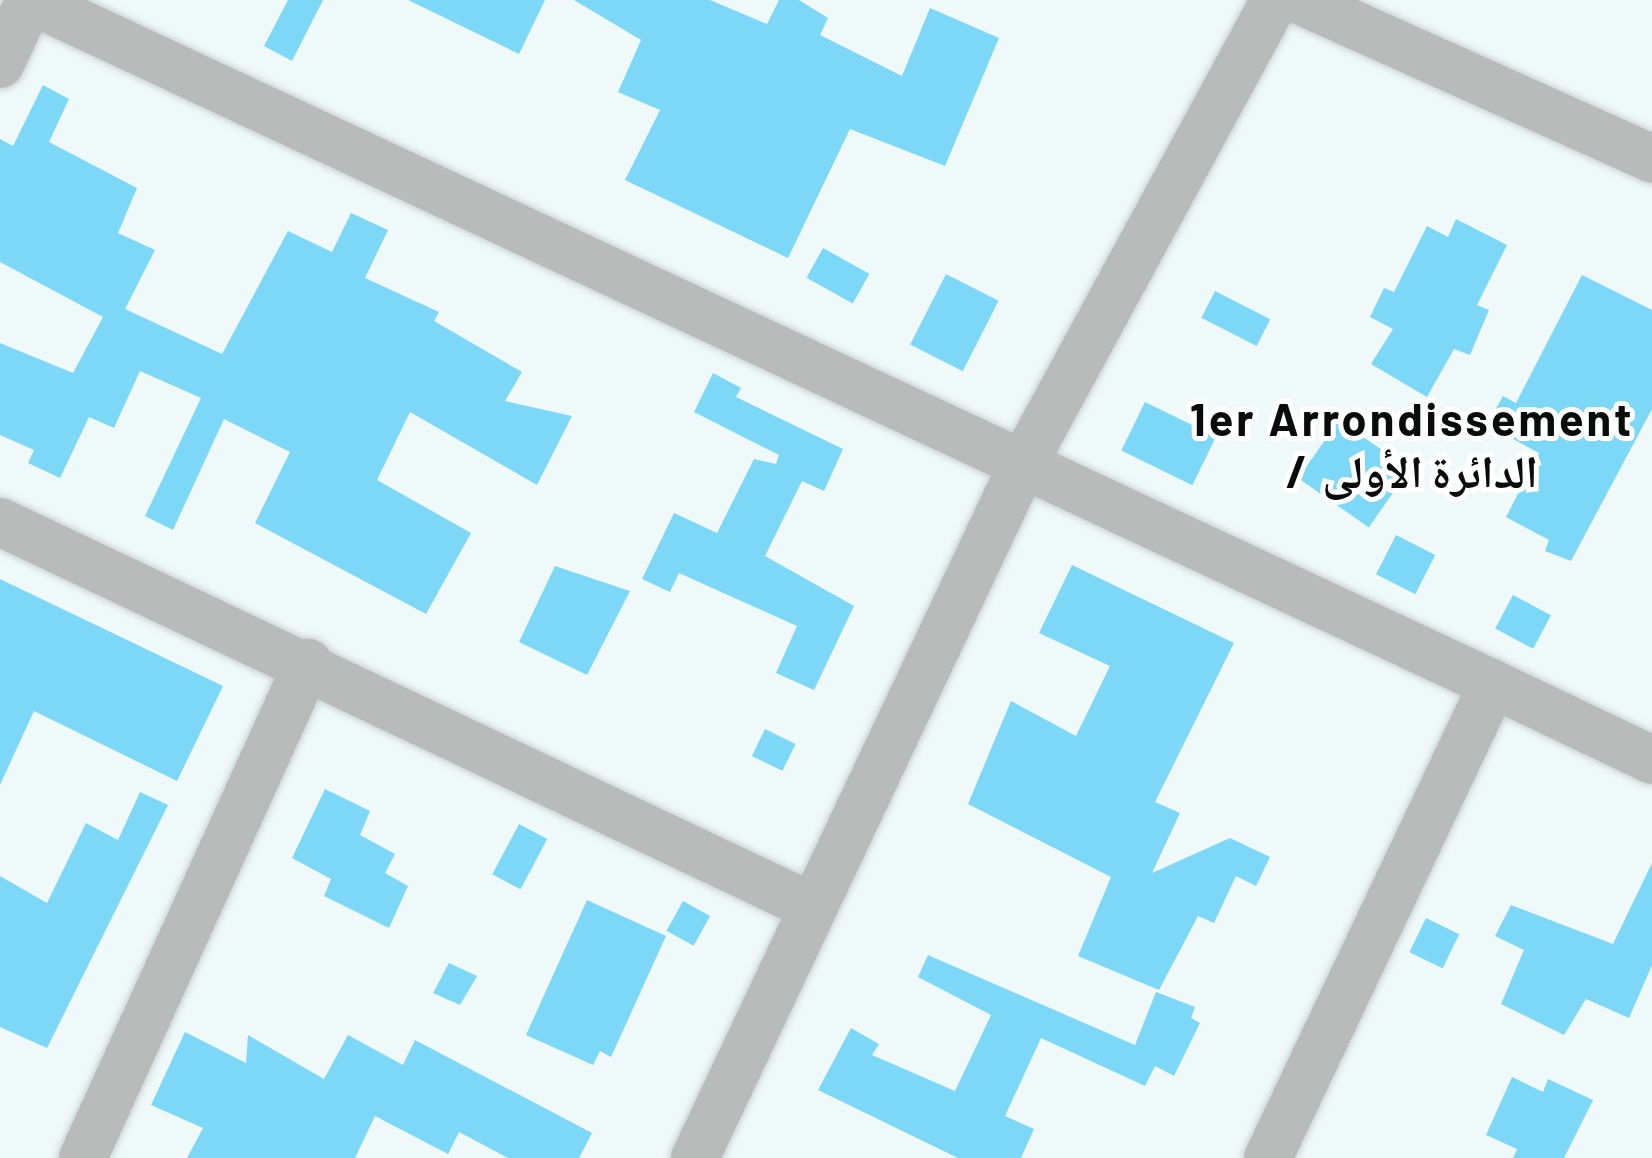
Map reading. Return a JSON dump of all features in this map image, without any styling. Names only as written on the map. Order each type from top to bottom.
[{"type":"street","points":[[0,64],[30,0],[1652,760]]},
{"type":"street","points":[[695,1158],[1023,464],[1275,0]]},
{"type":"street","points":[[1299,0],[1652,159]]},
{"type":"street","points":[[0,522],[308,663],[811,906]]},
{"type":"street","points":[[83,1158],[308,663]]},
{"type":"street","points":[[1268,1158],[1493,684]]},
{"type":"building","points":[[288,0],[323,0],[292,61],[264,46]]},
{"type":"building","points":[[408,0],[545,0],[519,54]]},
{"type":"building","points":[[574,0],[710,0],[767,24],[779,0],[799,0],[828,18],[820,35],[902,76],[930,8],[999,38],[945,166],[850,129],[788,258],[625,180],[660,110],[618,92],[641,40]]},
{"type":"building","points":[[43,85],[69,99],[49,142],[137,188],[118,233],[155,250],[125,309],[222,354],[288,231],[332,252],[351,213],[388,230],[365,278],[439,312],[434,321],[522,372],[505,401],[572,416],[537,485],[410,412],[377,480],[471,533],[426,614],[255,523],[290,452],[224,419],[173,530],[145,516],[201,398],[140,371],[114,428],[89,417],[60,478],[28,463],[34,450],[0,435],[0,343],[73,373],[103,317],[0,262],[0,139],[13,146]]},
{"type":"building","points":[[1456,219],[1507,245],[1477,305],[1489,310],[1470,355],[1454,349],[1427,397],[1371,364],[1393,329],[1370,317],[1384,288],[1394,292],[1427,226],[1448,237]]},
{"type":"building","points":[[823,248],[869,274],[853,303],[807,278]]},
{"type":"building","points":[[946,274],[999,301],[963,371],[910,344]]},
{"type":"building","points":[[1582,275],[1652,310],[1652,409],[1571,561],[1545,551],[1549,540],[1506,517],[1539,453],[1487,425],[1503,396],[1516,403]]},
{"type":"building","points":[[1215,291],[1270,319],[1257,346],[1201,318]]},
{"type":"building","points":[[713,373],[741,388],[736,397],[843,449],[824,491],[802,481],[765,556],[854,606],[814,690],[776,673],[797,626],[679,573],[670,592],[642,579],[674,513],[717,533],[754,459],[776,464],[779,455],[694,412]]},
{"type":"building","points":[[1145,402],[1216,437],[1192,485],[1121,451]]},
{"type":"building","points":[[1339,420],[1409,469],[1369,527],[1298,478]]},
{"type":"building","points":[[1396,535],[1435,555],[1415,594],[1376,574]]},
{"type":"building","points":[[1072,565],[1234,643],[1155,802],[1180,813],[1152,873],[1230,838],[1270,857],[1256,886],[1236,876],[1214,923],[1198,916],[1159,990],[1078,956],[1111,877],[968,804],[1011,701],[1076,736],[1110,666],[1039,633]]},
{"type":"building","points":[[555,566],[630,591],[587,675],[519,642]]},
{"type":"building","points":[[0,579],[223,686],[177,781],[34,711],[0,785]]},
{"type":"building","points":[[1513,595],[1551,615],[1533,649],[1495,629]]},
{"type":"building","points":[[765,729],[796,744],[782,771],[752,756]]},
{"type":"building","points":[[325,789],[370,811],[360,835],[395,854],[385,873],[408,886],[389,928],[324,896],[331,879],[292,858]]},
{"type":"building","points":[[140,792],[168,805],[47,1048],[0,1027],[0,876],[47,903],[86,823],[118,840]]},
{"type":"building","points":[[519,824],[547,839],[520,889],[492,874]]},
{"type":"building","points":[[1652,863],[1652,965],[1629,1018],[1586,999],[1564,1035],[1501,1004],[1524,950],[1495,936],[1511,905],[1613,944]]},
{"type":"building","points":[[587,900],[666,936],[611,1057],[600,1051],[593,1065],[526,1035]]},
{"type":"building","points":[[683,901],[710,916],[694,946],[667,931]]},
{"type":"building","points":[[1426,918],[1459,934],[1443,968],[1409,952]]},
{"type":"building","points":[[928,955],[1135,1045],[1156,992],[1195,1007],[1191,1018],[1200,1023],[1174,1076],[1155,1066],[1145,1086],[1041,1038],[1005,1116],[1034,1129],[1021,1158],[958,1158],[818,1090],[851,1028],[879,1044],[872,1055],[955,1091],[991,1015],[918,977]]},
{"type":"building","points":[[449,963],[477,976],[460,1005],[433,993]]},
{"type":"building","points":[[185,1032],[246,1063],[248,1035],[324,1079],[348,1035],[403,1065],[415,1040],[592,1133],[579,1158],[508,1158],[459,1132],[448,1154],[375,1116],[355,1158],[187,1158],[203,1128],[151,1105]]},
{"type":"building","points":[[1512,1077],[1543,1092],[1548,1079],[1593,1100],[1564,1158],[1513,1158],[1517,1149],[1486,1135]]},
{"type":"district","name":"1er Arrondissement / الدائرة الأولى","points":[[1412,445]]}]
